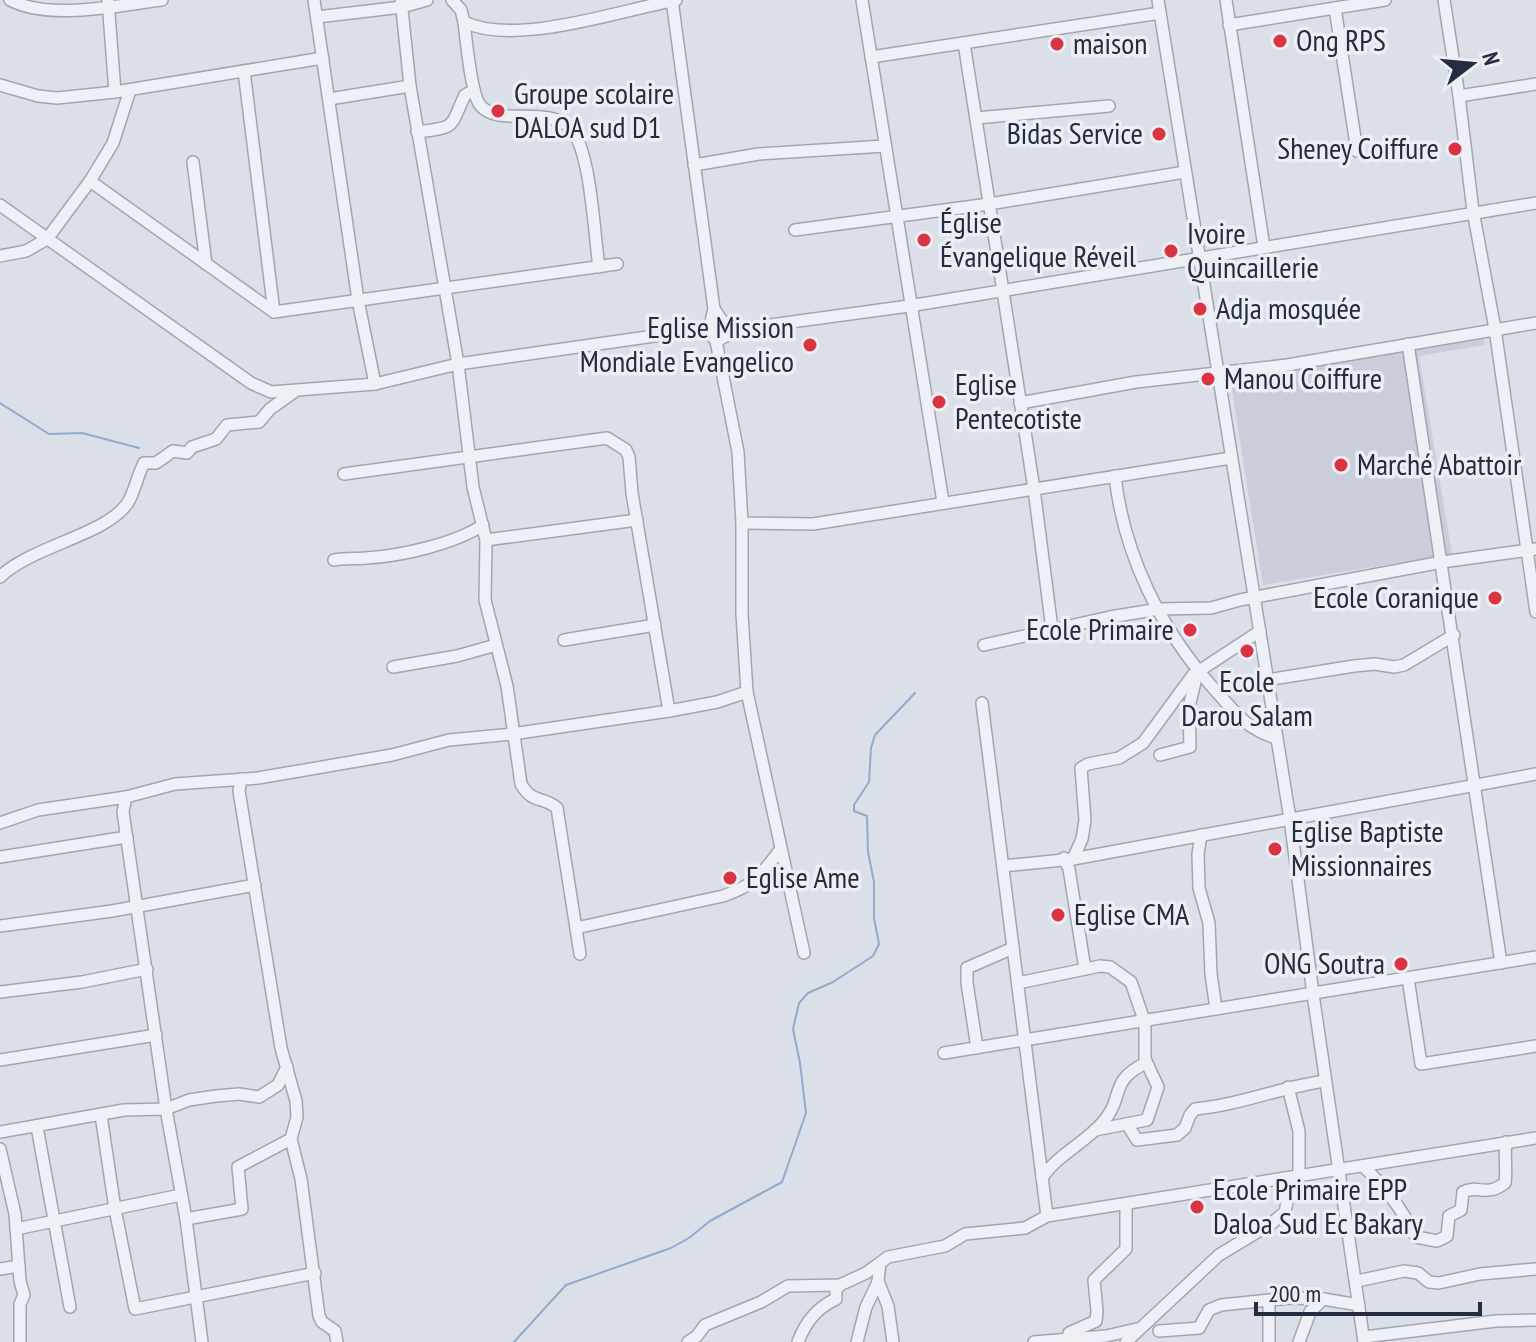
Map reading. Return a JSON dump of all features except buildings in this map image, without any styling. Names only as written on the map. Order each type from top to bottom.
[{"type":"street","points":[[10,0],[49,10],[162,0]]},
{"type":"street","points":[[314,0],[358,300],[375,384]]},
{"type":"street","points":[[317,17],[427,0]]},
{"type":"street","points":[[452,0],[461,10],[474,90],[480,106],[491,113],[556,119],[574,133],[582,152],[599,267]]},
{"type":"street","points":[[464,22],[488,28],[530,29],[596,19],[673,0],[714,309],[711,336],[716,341],[738,452],[747,692],[804,953]]},
{"type":"street","points":[[862,0],[943,502]]},
{"type":"street","points":[[1158,0],[1290,819],[1364,1340],[1496,1321],[1536,1320]]},
{"type":"street","points":[[1226,0],[1264,247]]},
{"type":"street","points":[[1229,25],[1385,0]]},
{"type":"street","points":[[1444,0],[1473,211],[1531,550],[1536,612]]},
{"type":"street","points":[[108,3],[115,92]]},
{"type":"street","points":[[401,3],[410,86],[458,364],[473,487],[486,540],[485,600],[508,694],[521,784],[527,794],[550,802],[557,808],[580,954]]},
{"type":"street","points":[[1335,8],[1357,151]]},
{"type":"street","points":[[871,57],[1160,13]]},
{"type":"street","points":[[964,43],[1034,489],[1052,629]]},
{"type":"street","points":[[0,85],[48,98],[130,90],[323,58]]},
{"type":"street","points":[[244,71],[274,312]]},
{"type":"street","points":[[1459,96],[1536,84]]},
{"type":"street","points":[[329,99],[410,86]]},
{"type":"street","points":[[0,256],[26,251],[47,239],[90,181],[113,143],[130,90]]},
{"type":"street","points":[[417,132],[450,126],[458,118],[465,95],[474,90]]},
{"type":"street","points":[[976,118],[1109,106]]},
{"type":"street","points":[[694,165],[759,154],[885,146]]},
{"type":"street","points":[[193,162],[206,264]]},
{"type":"street","points":[[795,230],[896,218],[1185,172]]},
{"type":"street","points":[[90,181],[274,312],[617,264]]},
{"type":"street","points":[[716,341],[740,329],[909,306],[1536,203]]},
{"type":"street","points":[[0,205],[251,383],[271,392],[375,384],[458,364],[710,328]]},
{"type":"street","points":[[714,309],[723,322],[740,329]]},
{"type":"street","points":[[1020,403],[1136,382],[1287,365],[1536,323]]},
{"type":"street","points":[[1408,344],[1501,963]]},
{"type":"street","points":[[0,577],[26,558],[113,517],[127,504],[144,463],[156,463],[173,451],[187,453],[192,447],[216,439],[227,425],[259,422],[270,409],[294,391]]},
{"type":"street","points":[[344,474],[607,438],[622,445],[629,457],[669,711]]},
{"type":"street","points":[[742,523],[813,524],[1231,458]]},
{"type":"street","points":[[1115,476],[1122,522],[1130,548],[1173,637],[1196,673],[1243,722],[1260,733],[1276,738]]},
{"type":"street","points":[[486,540],[637,520]]},
{"type":"street","points":[[334,560],[412,550],[458,537],[483,525]]},
{"type":"street","points":[[984,645],[1159,609],[1211,608],[1442,562],[1531,550]]},
{"type":"street","points":[[564,640],[655,625]]},
{"type":"street","points":[[1085,969],[1069,869],[1069,858],[1082,839],[1085,820],[1081,768],[1119,758],[1143,743],[1196,673],[1260,631]]},
{"type":"street","points":[[1267,680],[1362,665],[1404,665],[1454,635]]},
{"type":"street","points":[[393,667],[457,656],[496,645]]},
{"type":"street","points":[[1160,755],[1188,749],[1191,744],[1189,707],[1196,673]]},
{"type":"street","points":[[0,823],[38,810],[126,797],[175,784],[241,779],[392,755],[449,740],[669,711],[717,702],[747,692]]},
{"type":"street","points":[[982,703],[1047,1216]]},
{"type":"street","points":[[1003,866],[1069,858],[1536,774]]},
{"type":"street","points":[[241,779],[239,791],[272,997],[296,1101],[297,1117],[291,1139],[301,1179],[320,1319],[335,1331],[337,1342]]},
{"type":"street","points":[[126,797],[123,812],[136,906],[186,1219],[202,1342]]},
{"type":"street","points":[[1201,835],[1199,888],[1209,923],[1216,1009]]},
{"type":"street","points":[[0,857],[127,837]]},
{"type":"street","points":[[576,928],[744,889],[753,884],[780,850]]},
{"type":"street","points":[[0,926],[255,885]]},
{"type":"street","points":[[977,1048],[967,968],[1013,948]]},
{"type":"street","points":[[944,1053],[1536,957]]},
{"type":"street","points":[[1018,983],[1106,966],[1125,977],[1134,990],[1147,1032],[1146,1063],[1158,1087],[1149,1118],[1095,1130]]},
{"type":"street","points":[[0,992],[82,982],[147,969]]},
{"type":"street","points":[[1408,978],[1421,1064],[1536,1046]]},
{"type":"street","points":[[0,1060],[156,1035]]},
{"type":"street","points":[[1042,1178],[1053,1163],[1095,1130],[1110,1111],[1128,1072],[1146,1063]]},
{"type":"street","points":[[0,1132],[124,1110],[166,1109],[189,1100],[216,1096],[239,1094],[259,1097],[278,1085],[287,1067]]},
{"type":"street","points":[[1127,1124],[1137,1140],[1166,1138],[1181,1132],[1195,1109],[1237,1103],[1288,1087],[1325,1081]]},
{"type":"street","points":[[1126,1342],[1219,1255],[1282,1216],[1299,1176],[1299,1131],[1288,1087]]},
{"type":"street","points":[[101,1115],[115,1209],[135,1309],[315,1273]]},
{"type":"street","points":[[37,1127],[70,1307]]},
{"type":"street","points":[[688,1342],[705,1325],[761,1302],[788,1286],[840,1285],[866,1273],[888,1257],[945,1246],[965,1234],[1025,1228],[1047,1216],[1536,1138]]},
{"type":"street","points":[[186,1219],[242,1209],[238,1167],[291,1139]]},
{"type":"street","points":[[1363,1166],[1394,1199],[1416,1237],[1437,1241],[1447,1236],[1449,1216],[1461,1210],[1463,1192],[1472,1188],[1486,1191],[1505,1183],[1503,1157],[1506,1142]]},
{"type":"street","points":[[0,1149],[5,1198],[16,1229],[24,1295],[20,1304],[20,1342]]},
{"type":"street","points":[[16,1229],[181,1195]]},
{"type":"street","points":[[1068,1339],[1069,1333],[1096,1321],[1094,1280],[1126,1249],[1126,1204]]},
{"type":"street","points":[[857,1342],[866,1307],[878,1281],[880,1263]]},
{"type":"street","points":[[0,1269],[19,1266]]},
{"type":"street","points":[[1357,1281],[1404,1271],[1418,1273],[1429,1282],[1439,1283],[1480,1274],[1536,1269]]},
{"type":"street","points":[[878,1281],[888,1306],[893,1342]]},
{"type":"street","points":[[798,1342],[804,1326],[821,1307],[836,1299],[836,1290],[840,1285]]},
{"type":"street","points":[[1149,1319],[1160,1336],[1199,1328],[1209,1310],[1221,1305],[1290,1298],[1359,1305]]},
{"type":"street","points":[[1299,1342],[1310,1312],[1323,1299]]},
{"type":"street","points":[[1269,1301],[1269,1342]]},
{"type":"street","points":[[1034,1342],[1106,1336],[1138,1329]]},
{"type":"shaded area","points":[[1483,338],[1485,345],[1419,356],[1452,554],[1263,585],[1230,378]]},
{"type":"waterway","points":[[0,403],[49,434],[82,433],[139,448]]},
{"type":"waterway","points":[[514,1342],[566,1285],[671,1248],[710,1221],[782,1182],[806,1113],[793,1029],[799,1003],[808,993],[833,982],[873,956],[879,944],[874,918],[874,882],[868,852],[867,816],[854,811],[854,805],[869,782],[875,735],[915,693]]},
{"type":"place","name":"Ong RPS","points":[[1280,41]]},
{"type":"place","name":"maison","points":[[1057,44]]},
{"type":"place","name":"Groupe scolaire DALOA sud D1","points":[[498,111]]},
{"type":"place","name":"Bidas Service","points":[[1159,134]]},
{"type":"place","name":"Sheney Coiffure","points":[[1455,149]]},
{"type":"place","name":"Église Évangelique Réveil","points":[[924,240]]},
{"type":"place","name":"Ivoire Quincaillerie","points":[[1171,251]]},
{"type":"place","name":"Adja mosquée","points":[[1200,309]]},
{"type":"place","name":"Eglise Mission Mondiale Evangelico","points":[[810,345]]},
{"type":"place","name":"Manou Coiffure","points":[[1208,379]]},
{"type":"place","name":"Eglise Pentecotiste","points":[[939,402]]},
{"type":"place","name":"Marché Abattoir","points":[[1341,465]]},
{"type":"place","name":"Ecole Coranique","points":[[1495,598]]},
{"type":"place","name":"Ecole Primaire","points":[[1190,630]]},
{"type":"place","name":"Ecole Darou Salam","points":[[1247,651]]},
{"type":"place","name":"Eglise Baptiste Missionnaires","points":[[1275,849]]},
{"type":"place","name":"Eglise Ame","points":[[730,878]]},
{"type":"place","name":"Eglise CMA","points":[[1058,915]]},
{"type":"place","name":"ONG Soutra","points":[[1401,964]]},
{"type":"place","name":"Ecole Primaire EPP Daloa Sud Ec Bakary","points":[[1197,1207]]}]
